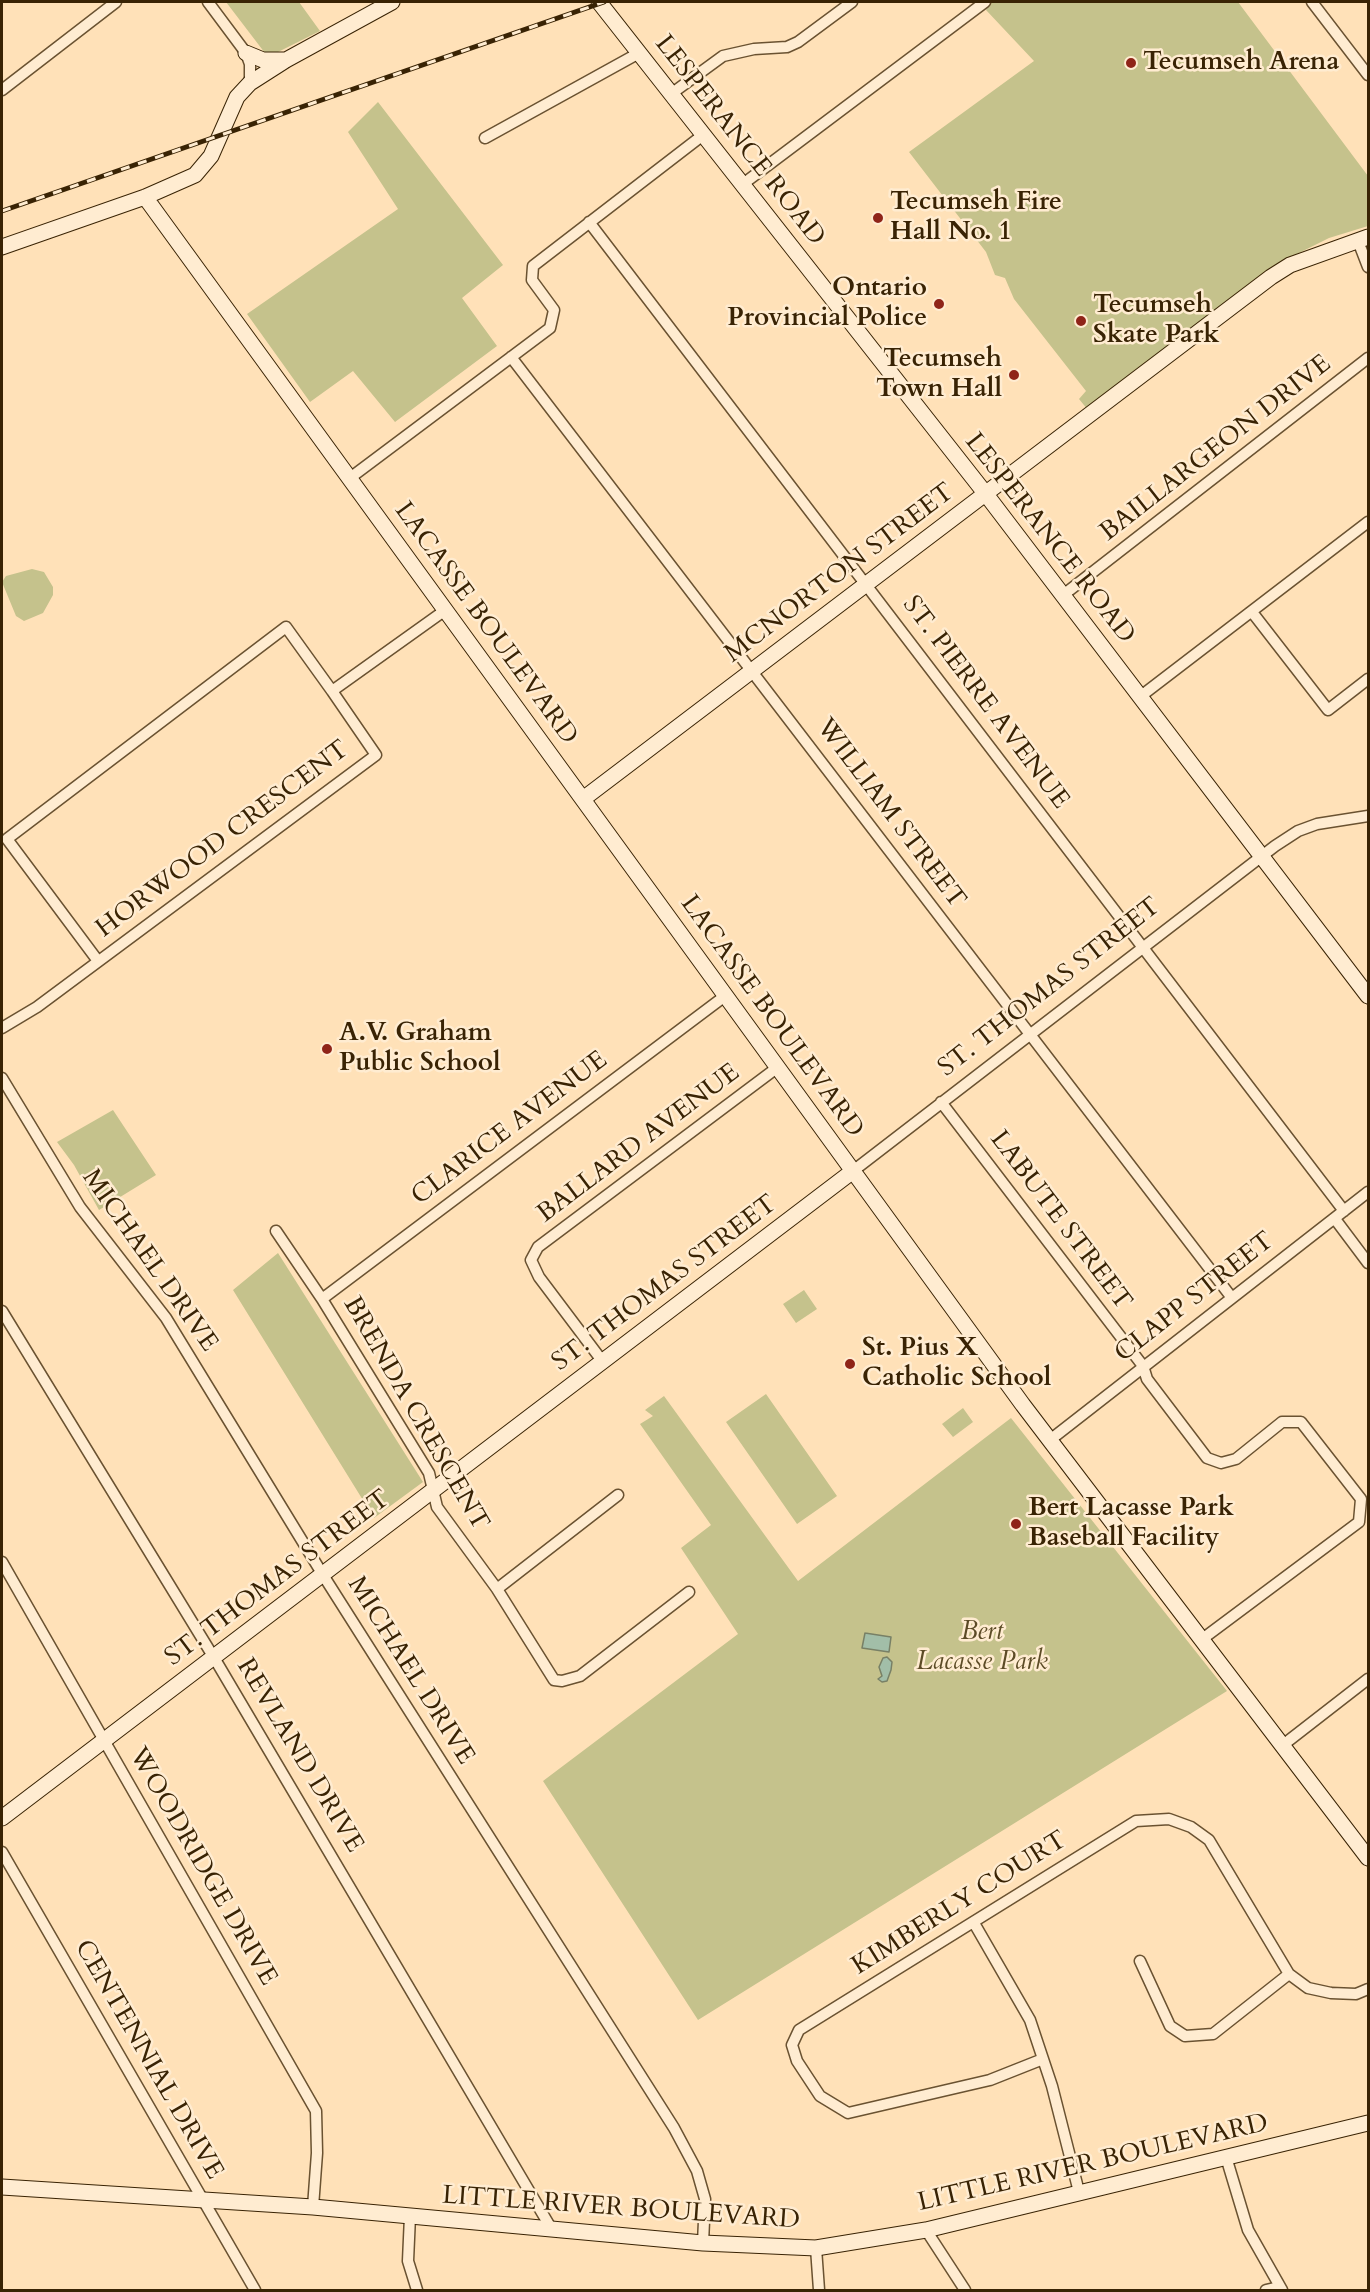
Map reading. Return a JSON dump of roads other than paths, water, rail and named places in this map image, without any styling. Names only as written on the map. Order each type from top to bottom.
[{"type":"street","points":[[2,90],[116,2]]},
{"type":"street","points":[[208,2],[246,53],[250,64],[250,83]]},
{"type":"street","points":[[2,247],[185,181],[200,171],[211,156],[237,98],[250,83],[286,60],[392,2]]},
{"type":"street","name":"LESPERANCE ROAD","points":[[599,2],[985,493],[1261,857],[1368,993]]},
{"type":"street","points":[[671,94],[723,56],[754,49],[787,47],[851,2]]},
{"type":"street","points":[[743,184],[985,2]]},
{"type":"street","points":[[1312,2],[1368,75]]},
{"type":"street","points":[[246,53],[263,60],[286,60]]},
{"type":"street","points":[[485,138],[639,53]]},
{"type":"street","points":[[350,478],[550,328],[554,310],[532,280],[533,266],[703,135]]},
{"type":"street","name":"LACASSE BOULEVARD","points":[[145,197],[444,611],[1050,1440],[1368,1858]]},
{"type":"street","name":"ST. PIERRE AVENUE","points":[[589,222],[1344,1211]]},
{"type":"street","points":[[1363,239],[1368,267]]},
{"type":"street","name":"MCNORTON STREET","points":[[583,799],[1271,277],[1290,265],[1363,239]]},
{"type":"street","name":"WILLIAM STREET","points":[[511,357],[1232,1298]]},
{"type":"street","name":"BAILLARGEON DRIVE","points":[[1062,596],[1368,358]]},
{"type":"street","points":[[1141,696],[1368,522]]},
{"type":"street","points":[[332,691],[444,611]]},
{"type":"street","points":[[1252,612],[1328,710],[1368,679]]},
{"type":"street","name":"HORWOOD CRESCENT","points":[[286,627],[332,691],[376,755],[98,961],[7,839],[286,627]]},
{"type":"street","name":"ST. THOMAS STREET","points":[[2,1818],[434,1491],[1261,857],[1307,827],[1337,819],[1368,816]]},
{"type":"street","points":[[2,1028],[37,1007],[98,961]]},
{"type":"street","name":"CLARICE AVENUE","points":[[322,1299],[725,996]]},
{"type":"street","name":"BALLARD AVENUE","points":[[603,1362],[539,1277],[531,1260],[538,1247],[778,1067]]},
{"type":"street","name":"MICHAEL DRIVE","points":[[2,1078],[80,1207],[126,1263],[166,1318],[323,1575],[674,2128],[697,2171],[705,2199],[703,2243]]},
{"type":"street","name":"LABUTE STREET","points":[[941,1102],[1143,1366],[1147,1379],[1207,1458],[1221,1463],[1236,1459],[1282,1422],[1301,1422],[1361,1499],[1359,1522],[1202,1640]]},
{"type":"street","name":"CLAPP STREET","points":[[1050,1440],[1368,1192]]},
{"type":"street","points":[[1335,1219],[1368,1263]]},
{"type":"street","name":"BRENDA CRESCENT","points":[[276,1231],[322,1299],[429,1473],[437,1507],[497,1589],[554,1680],[562,1681],[580,1676],[689,1592]]},
{"type":"street","name":"REVLAND DRIVE","points":[[2,1311],[214,1658],[551,2228]]},
{"type":"street","points":[[497,1589],[618,1495]]},
{"type":"street","name":"WOODRIDGE DRIVE","points":[[2,1562],[316,2111],[317,2153],[313,2207]]},
{"type":"street","points":[[1283,1745],[1368,1679]]},
{"type":"street","name":"KIMBERLY COURT","points":[[1043,2059],[990,2080],[848,2113],[820,2096],[797,2061],[792,2045],[799,2030],[1136,1821],[1168,1820],[1191,1827],[1209,1840],[1289,1974],[1308,1988],[1331,1993],[1356,1994],[1368,1989]]},
{"type":"street","name":"CENTENNIAL DRIVE","points":[[2,1852],[255,2290]]},
{"type":"street","points":[[974,1923],[1030,2020],[1043,2059],[1079,2192]]},
{"type":"street","points":[[1140,1961],[1170,2026],[1185,2036],[1213,2034],[1289,1974]]},
{"type":"street","name":"LITTLE RIVER BOULEVARD","points":[[2,2187],[313,2207],[703,2243],[816,2248],[926,2229],[1368,2123]]},
{"type":"street","points":[[1226,2157],[1248,2230],[1280,2289],[1266,2290]]},
{"type":"street","points":[[410,2216],[408,2261],[417,2290]]},
{"type":"street","points":[[926,2229],[965,2290]]},
{"type":"street","points":[[816,2248],[819,2290]]},
{"type":"railway","points":[[2,211],[604,2]]},
{"type":"place","name":"Tecumseh Arena","points":[[1131,63]]},
{"type":"place","name":"Tecumseh Fire Hall No. 1","points":[[878,218]]},
{"type":"place","name":"Ontario Provincial Police","points":[[939,304]]},
{"type":"place","name":"Tecumseh Skate Park","points":[[1081,321]]},
{"type":"place","name":"Tecumseh Town Hall","points":[[1014,375]]},
{"type":"place","name":"A.V. Graham Public School","points":[[327,1049]]},
{"type":"place","name":"St. Pius X Catholic School","points":[[850,1364]]},
{"type":"place","name":"Bert Lacasse Park Baseball Facility","points":[[1016,1524]]},
{"type":"park label","name":"Bert Lacasse Park","points":[[982,1648]]}]
